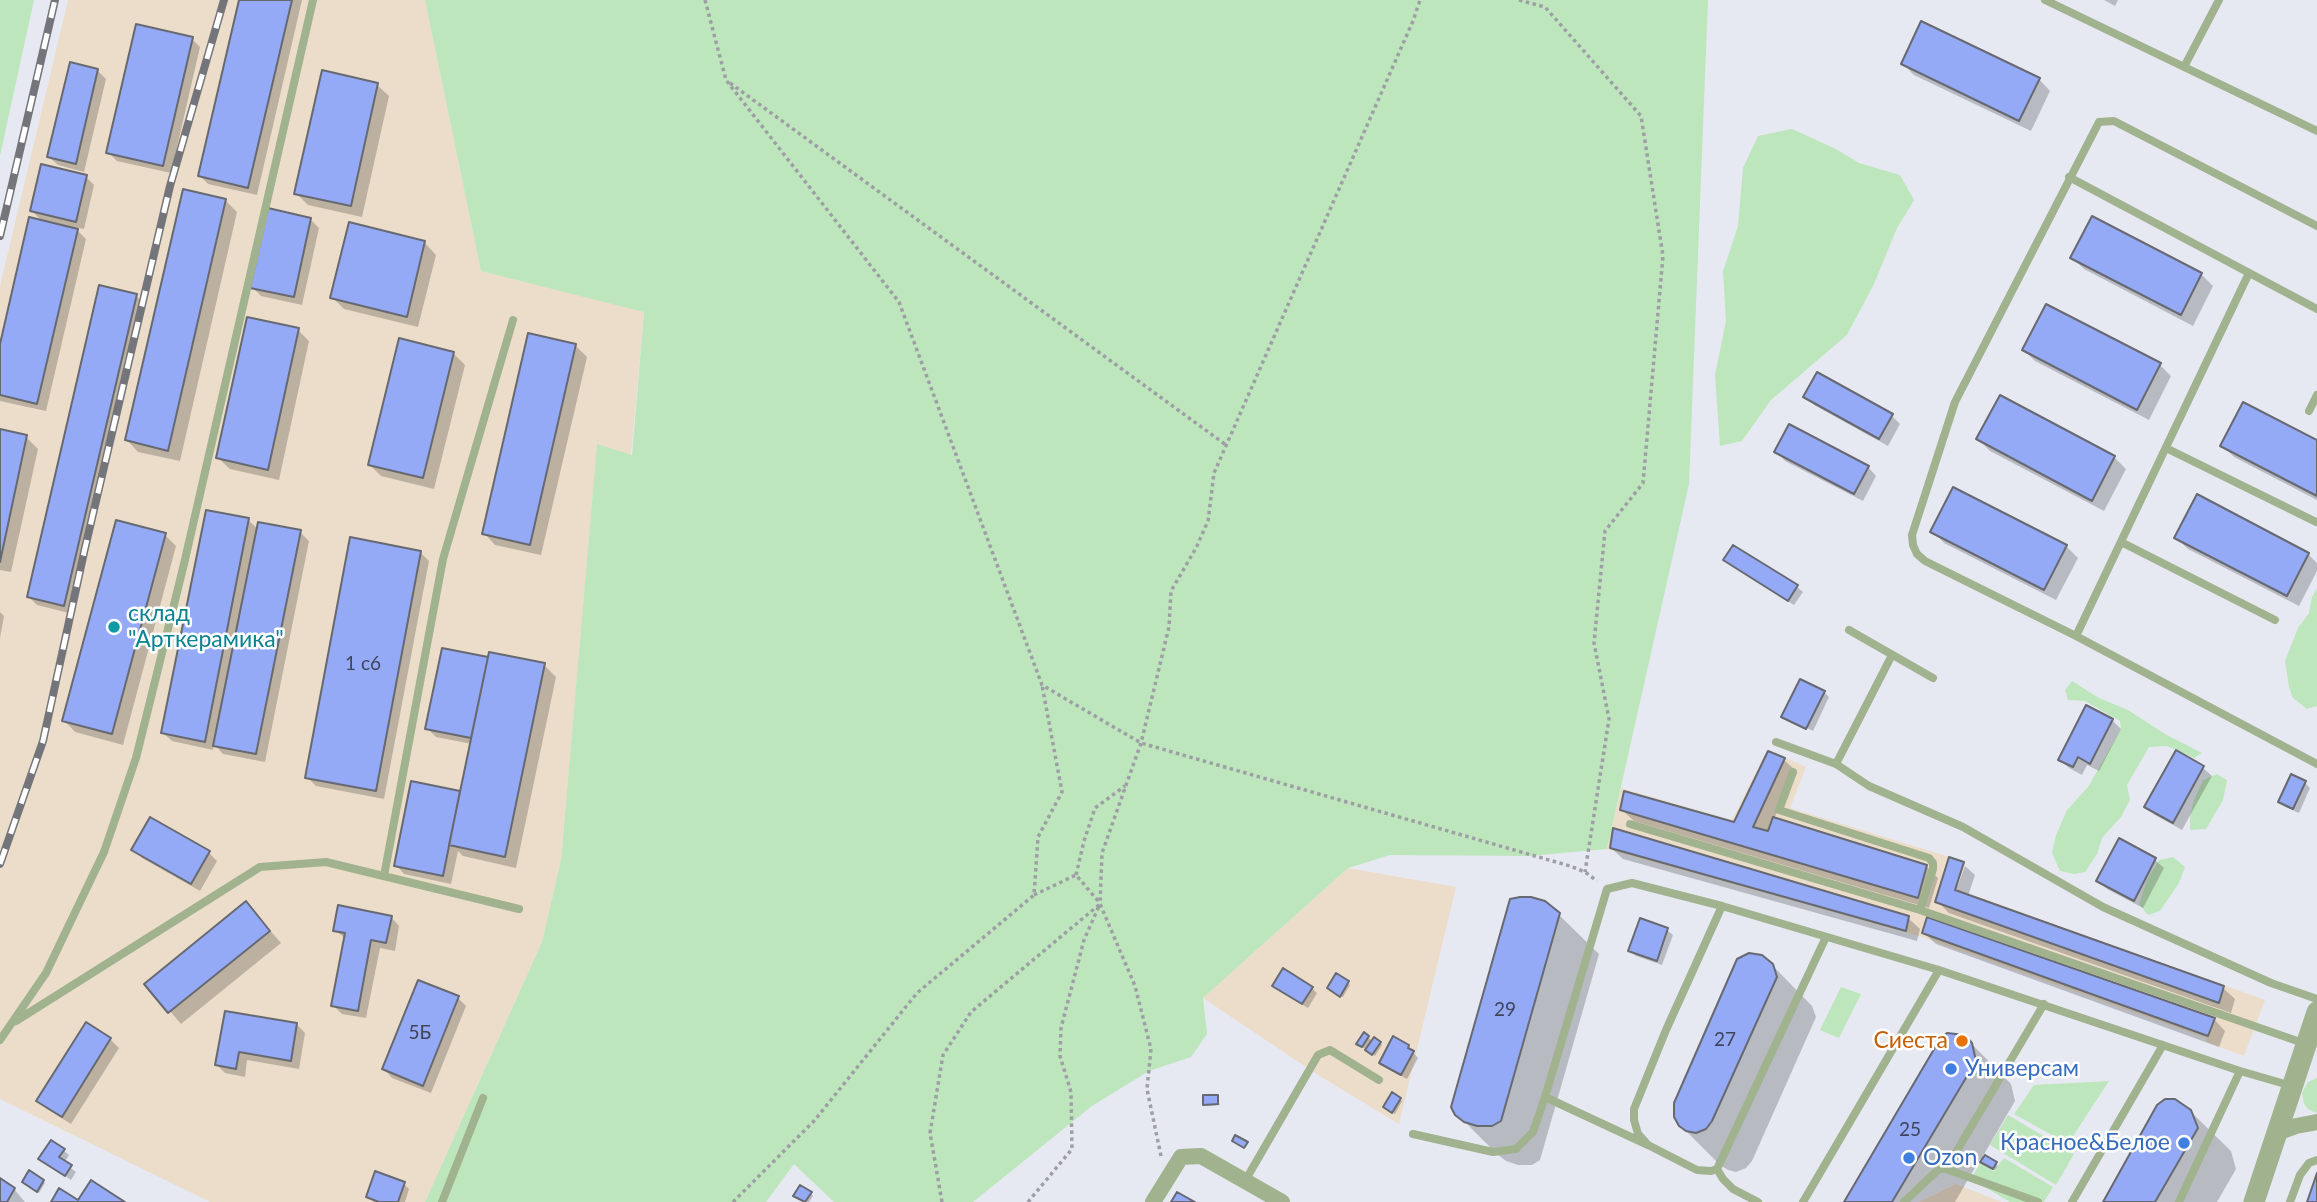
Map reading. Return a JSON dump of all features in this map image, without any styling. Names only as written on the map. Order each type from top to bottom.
[{"type":"street","points":[[2255,1202],[2313,1029]]},
{"type":"street","points":[[2277,1133],[2317,1122]]},
{"type":"street","points":[[1153,1202],[1181,1157],[1201,1156],[1282,1202]]},
{"type":"lane","points":[[0,1040],[46,973],[104,852],[136,758],[184,565],[313,0]]},
{"type":"lane","points":[[2045,0],[2317,131]]},
{"type":"lane","points":[[2184,67],[2219,0]]},
{"type":"lane","points":[[2317,226],[2114,121],[2099,122],[1955,402],[1912,535],[1917,554],[1925,561],[2076,636],[2317,764]]},
{"type":"lane","points":[[2069,177],[2317,309]]},
{"type":"lane","points":[[2076,636],[2249,273]]},
{"type":"lane","points":[[384,876],[443,559],[513,320]]},
{"type":"lane","points":[[2309,411],[2317,396]]},
{"type":"lane","points":[[2166,448],[2316,522]]},
{"type":"lane","points":[[2120,542],[2275,620]]},
{"type":"lane","points":[[1849,630],[1933,678]]},
{"type":"lane","points":[[1836,764],[1892,655]]},
{"type":"lane","points":[[1776,742],[1836,764],[1869,786],[1963,827],[2103,907],[2271,983],[2317,999]]},
{"type":"lane","points":[[1793,772],[1779,810],[1929,858],[1933,869],[1920,909]]},
{"type":"lane","points":[[1630,824],[2313,1029]]},
{"type":"lane","points":[[10,1025],[260,867],[326,862],[519,909]]},
{"type":"lane","points":[[1413,1134],[1493,1152],[1516,1149],[1533,1132],[1607,888],[1632,883],[1722,906],[1939,970],[2240,1072],[2292,1086]]},
{"type":"lane","points":[[1648,1145],[1638,1134],[1634,1109],[1722,906]]},
{"type":"lane","points":[[1545,1097],[1697,1170],[1717,1169],[1826,937]]},
{"type":"lane","points":[[1804,1202],[1939,970]]},
{"type":"lane","points":[[1946,1170],[2044,1004]]},
{"type":"lane","points":[[2071,1202],[2162,1045]]},
{"type":"lane","points":[[1245,1181],[1318,1055],[1330,1050],[1380,1080]]},
{"type":"lane","points":[[2179,1202],[2240,1072]]},
{"type":"lane","points":[[442,1202],[483,1098]]},
{"type":"lane","points":[[2290,1202],[2300,1175],[2309,1163],[2317,1160]]},
{"type":"lane","points":[[1717,1169],[1733,1189],[1758,1202]]},
{"type":"lane","points":[[1904,1202],[1939,1169],[2038,1202]]},
{"type":"path","points":[[705,0],[726,80],[899,302],[1042,685],[1062,792],[1038,837],[1034,895]]},
{"type":"path","points":[[1028,1202],[1072,1149],[1071,1092],[1060,1055],[1060,1028],[1084,940],[1100,904],[1102,853],[1141,743],[1169,627],[1171,591],[1208,521],[1214,473],[1420,0]]},
{"type":"path","points":[[1519,0],[1545,7],[1641,116],[1663,256],[1643,483],[1605,531],[1594,643],[1609,719],[1585,872]]},
{"type":"path","points":[[726,80],[1226,445]]},
{"type":"path","points":[[1042,685],[1141,743],[1585,872],[1607,888]]},
{"type":"path","points":[[1076,875],[1095,808],[1126,786]]},
{"type":"path","points":[[733,1202],[814,1121],[917,993],[1034,895],[1076,875]]},
{"type":"path","points":[[1076,875],[1100,904],[1135,986],[1151,1049],[1147,1089],[1167,1180]]},
{"type":"path","points":[[942,1202],[930,1133],[943,1055],[971,1012],[1100,904]]},
{"type":"shaded area","points":[[68,0],[425,0],[481,271],[644,311],[631,456],[597,445],[561,860],[542,942],[425,1202],[210,1202],[0,1099],[0,286]]},
{"type":"shaded area","points":[[1767,750],[1806,767],[1790,808],[1966,862],[1957,889],[2265,1000],[2244,1056],[2206,1042],[2206,1038],[1922,937],[1607,849],[1621,788],[1732,820]]},
{"type":"shaded area","points":[[1348,868],[1456,887],[1399,1124],[1318,1075],[1203,998]]},
{"type":"shaded area","points":[[1956,1184],[2002,1202],[1919,1202]]},
{"type":"green space","points":[[0,0],[34,0],[0,156]]},
{"type":"green space","points":[[425,0],[1708,0],[1689,484],[1607,849],[1529,856],[1390,855],[1348,868],[1203,998],[1207,1034],[1191,1057],[1149,1071],[1092,1106],[973,1202],[834,1202],[794,1164],[766,1202],[425,1202],[542,942],[561,860],[597,444],[632,455],[644,312],[481,271]]},
{"type":"green space","points":[[1792,129],[1859,163],[1900,175],[1914,200],[1897,228],[1874,284],[1847,335],[1771,400],[1742,441],[1720,446],[1715,375],[1726,321],[1723,271],[1738,226],[1743,168],[1758,136]]},
{"type":"green space","points":[[2317,589],[2317,706],[2307,709],[2293,698],[2285,661],[2298,628],[2309,613],[2312,597]]},
{"type":"green space","points":[[2072,681],[2202,753],[2194,758],[2167,746],[2149,747],[2127,785],[2130,800],[2121,817],[2102,838],[2097,854],[2085,872],[2074,874],[2060,871],[2052,853],[2056,835],[2067,810],[2088,787],[2121,729],[2120,721],[2085,701],[2068,700],[2065,690]]},
{"type":"green space","points":[[2217,774],[2227,780],[2223,800],[2206,829],[2190,830],[2194,800],[2203,780]]},
{"type":"green space","points":[[2173,857],[2185,867],[2179,883],[2160,911],[2148,915],[2139,904],[2147,880],[2159,860]]},
{"type":"green space","points":[[1841,987],[1861,994],[1839,1038],[1820,1030]]},
{"type":"green space","points":[[2317,1078],[2317,1113],[2304,1104],[2302,1093],[2308,1082]]},
{"type":"green space","points":[[2109,1081],[2068,1144],[2014,1114],[2034,1085]]},
{"type":"green space","points":[[2008,1115],[2074,1154],[2056,1185],[1990,1145]]},
{"type":"green space","points":[[2004,1158],[2053,1187],[2044,1202],[2010,1202],[1971,1179],[1980,1163],[1994,1171]]},
{"type":"building","points":[[239,0],[292,0],[248,188],[198,176]]},
{"type":"building","points":[[1921,21],[2040,78],[2019,121],[1901,64]]},
{"type":"building","points":[[136,24],[193,37],[163,166],[106,153]]},
{"type":"building","points":[[70,62],[98,69],[76,164],[47,157]]},
{"type":"building","points":[[322,70],[378,83],[351,206],[294,194]]},
{"type":"building","points":[[41,164],[87,175],[76,222],[30,211]]},
{"type":"building","points":[[183,189],[226,199],[168,451],[125,440]]},
{"type":"building","points":[[268,208],[311,218],[294,297],[250,288]]},
{"type":"building","points":[[2092,216],[2202,273],[2181,315],[2070,258]]},
{"type":"building","points":[[29,217],[78,229],[37,404],[0,395],[0,344]]},
{"type":"building","points":[[349,222],[425,241],[407,317],[330,298]]},
{"type":"building","points":[[99,285],[137,294],[64,606],[27,597]]},
{"type":"building","points":[[2046,304],[2161,363],[2137,410],[2022,350]]},
{"type":"building","points":[[247,317],[299,328],[268,470],[216,458]]},
{"type":"building","points":[[528,333],[576,344],[530,545],[482,534]]},
{"type":"building","points":[[399,338],[454,352],[423,478],[368,465]]},
{"type":"building","points":[[1817,372],[1893,414],[1879,439],[1803,397]]},
{"type":"building","points":[[2000,395],[2115,456],[2092,501],[1976,439]]},
{"type":"building","points":[[2243,402],[2317,440],[2317,496],[2220,446]]},
{"type":"building","points":[[1789,424],[1869,466],[1854,494],[1774,452]]},
{"type":"building","points":[[0,429],[27,435],[0,562]]},
{"type":"building","points":[[1953,487],[2067,545],[2044,590],[1930,532]]},
{"type":"building","points":[[2197,494],[2309,553],[2287,596],[2174,538]]},
{"type":"building","points":[[206,510],[249,518],[205,742],[161,733]]},
{"type":"building","name":"склад \"Арткерамика\"","points":[[116,520],[166,533],[112,734],[62,721]]},
{"type":"building","points":[[258,522],[301,530],[256,754],[213,746]]},
{"type":"building","points":[[350,537],[421,551],[376,791],[305,778]]},
{"type":"building","points":[[1733,545],[1798,585],[1788,601],[1723,560]]},
{"type":"building","points":[[442,648],[488,657],[471,738],[425,729]]},
{"type":"building","points":[[489,652],[545,663],[505,857],[449,845]]},
{"type":"building","points":[[1800,679],[1825,691],[1806,729],[1781,717]]},
{"type":"building","points":[[2086,705],[2113,719],[2090,764],[2078,757],[2073,767],[2058,760]]},
{"type":"building","points":[[2176,750],[2204,766],[2173,823],[2144,807]]},
{"type":"building","points":[[1768,751],[1785,758],[1753,827],[1768,831],[1773,817],[1927,865],[1918,898],[1620,810],[1624,791],[1734,822]]},
{"type":"building","points":[[2291,774],[2306,781],[2293,809],[2278,802]]},
{"type":"building","points":[[411,781],[460,791],[443,876],[394,866]]},
{"type":"building","points":[[150,817],[210,851],[191,884],[131,850]]},
{"type":"building","points":[[1613,828],[1909,916],[1906,931],[1610,848]]},
{"type":"building","points":[[2119,838],[2156,858],[2134,901],[2096,881]]},
{"type":"building","points":[[1949,857],[1964,862],[1955,890],[2224,986],[2219,1003],[1935,902]]},
{"type":"building","points":[[1520,897],[1545,901],[1560,913],[1501,1121],[1492,1126],[1477,1126],[1464,1122],[1455,1115],[1451,1107],[1510,899]]},
{"type":"building","points":[[246,901],[270,931],[168,1013],[144,984]]},
{"type":"building","points":[[338,905],[392,916],[386,943],[371,940],[358,1011],[331,1006],[345,933],[333,931]]},
{"type":"building","points":[[1927,917],[2215,1018],[2208,1036],[1922,933]]},
{"type":"building","points":[[1640,918],[1668,928],[1657,961],[1628,951]]},
{"type":"building","points":[[1749,953],[1762,955],[1773,964],[1777,977],[1712,1121],[1706,1129],[1696,1133],[1686,1131],[1674,1117],[1674,1103],[1737,959]]},
{"type":"building","points":[[1283,968],[1313,987],[1302,1004],[1272,986]]},
{"type":"building","points":[[1336,973],[1349,981],[1340,997],[1327,988]]},
{"type":"building","points":[[418,980],[459,996],[423,1086],[382,1069]]},
{"type":"building","points":[[225,1011],[297,1023],[291,1061],[239,1052],[236,1069],[215,1065]]},
{"type":"building","points":[[86,1022],[111,1038],[62,1117],[36,1101]]},
{"type":"building","points":[[1364,1032],[1369,1036],[1362,1047],[1356,1044]]},
{"type":"building","points":[[1947,1033],[1965,1035],[1972,1043],[1976,1061],[1892,1202],[1844,1202],[1940,1039]]},
{"type":"building","points":[[1393,1036],[1414,1051],[1401,1075],[1379,1063]]},
{"type":"building","points":[[1374,1037],[1381,1042],[1372,1055],[1365,1050]]},
{"type":"building","points":[[1392,1092],[1401,1098],[1392,1113],[1383,1107]]},
{"type":"building","points":[[1203,1095],[1218,1095],[1218,1104],[1203,1105]]},
{"type":"building","points":[[2165,1099],[2175,1099],[2191,1110],[2198,1128],[2155,1202],[2103,1202],[2157,1105]]},
{"type":"building","points":[[1235,1135],[1248,1142],[1244,1148],[1232,1141]]},
{"type":"building","points":[[51,1140],[65,1149],[59,1157],[72,1165],[65,1176],[38,1159]]},
{"type":"building","points":[[1985,1155],[1997,1162],[1993,1169],[1980,1162]]},
{"type":"building","points":[[29,1170],[44,1180],[37,1192],[22,1182]]},
{"type":"building","points":[[375,1171],[405,1182],[398,1202],[379,1202],[366,1197]]},
{"type":"building","points":[[2317,1173],[2317,1202],[2307,1202]]},
{"type":"building","points":[[0,1178],[15,1188],[7,1202],[0,1202]]},
{"type":"building","points":[[91,1180],[125,1202],[51,1202],[59,1188],[78,1200]]},
{"type":"building","points":[[800,1185],[812,1192],[805,1202],[793,1196]]},
{"type":"building","points":[[1177,1192],[1195,1202],[1171,1202]]},
{"type":"railway","points":[[0,236],[55,0]]},
{"type":"railway","points":[[0,864],[43,741],[85,548],[170,186],[224,0]]},
{"type":"place","name":"склад \"Арткерамика\"","points":[[114,627]]},
{"type":"place","name":"Сиеста","points":[[1962,1041]]},
{"type":"place","name":"Универсам","points":[[1951,1069]]},
{"type":"place","name":"Красное&Белое","points":[[2184,1143]]},
{"type":"place","name":"Ozon","points":[[1909,1158]]}]
